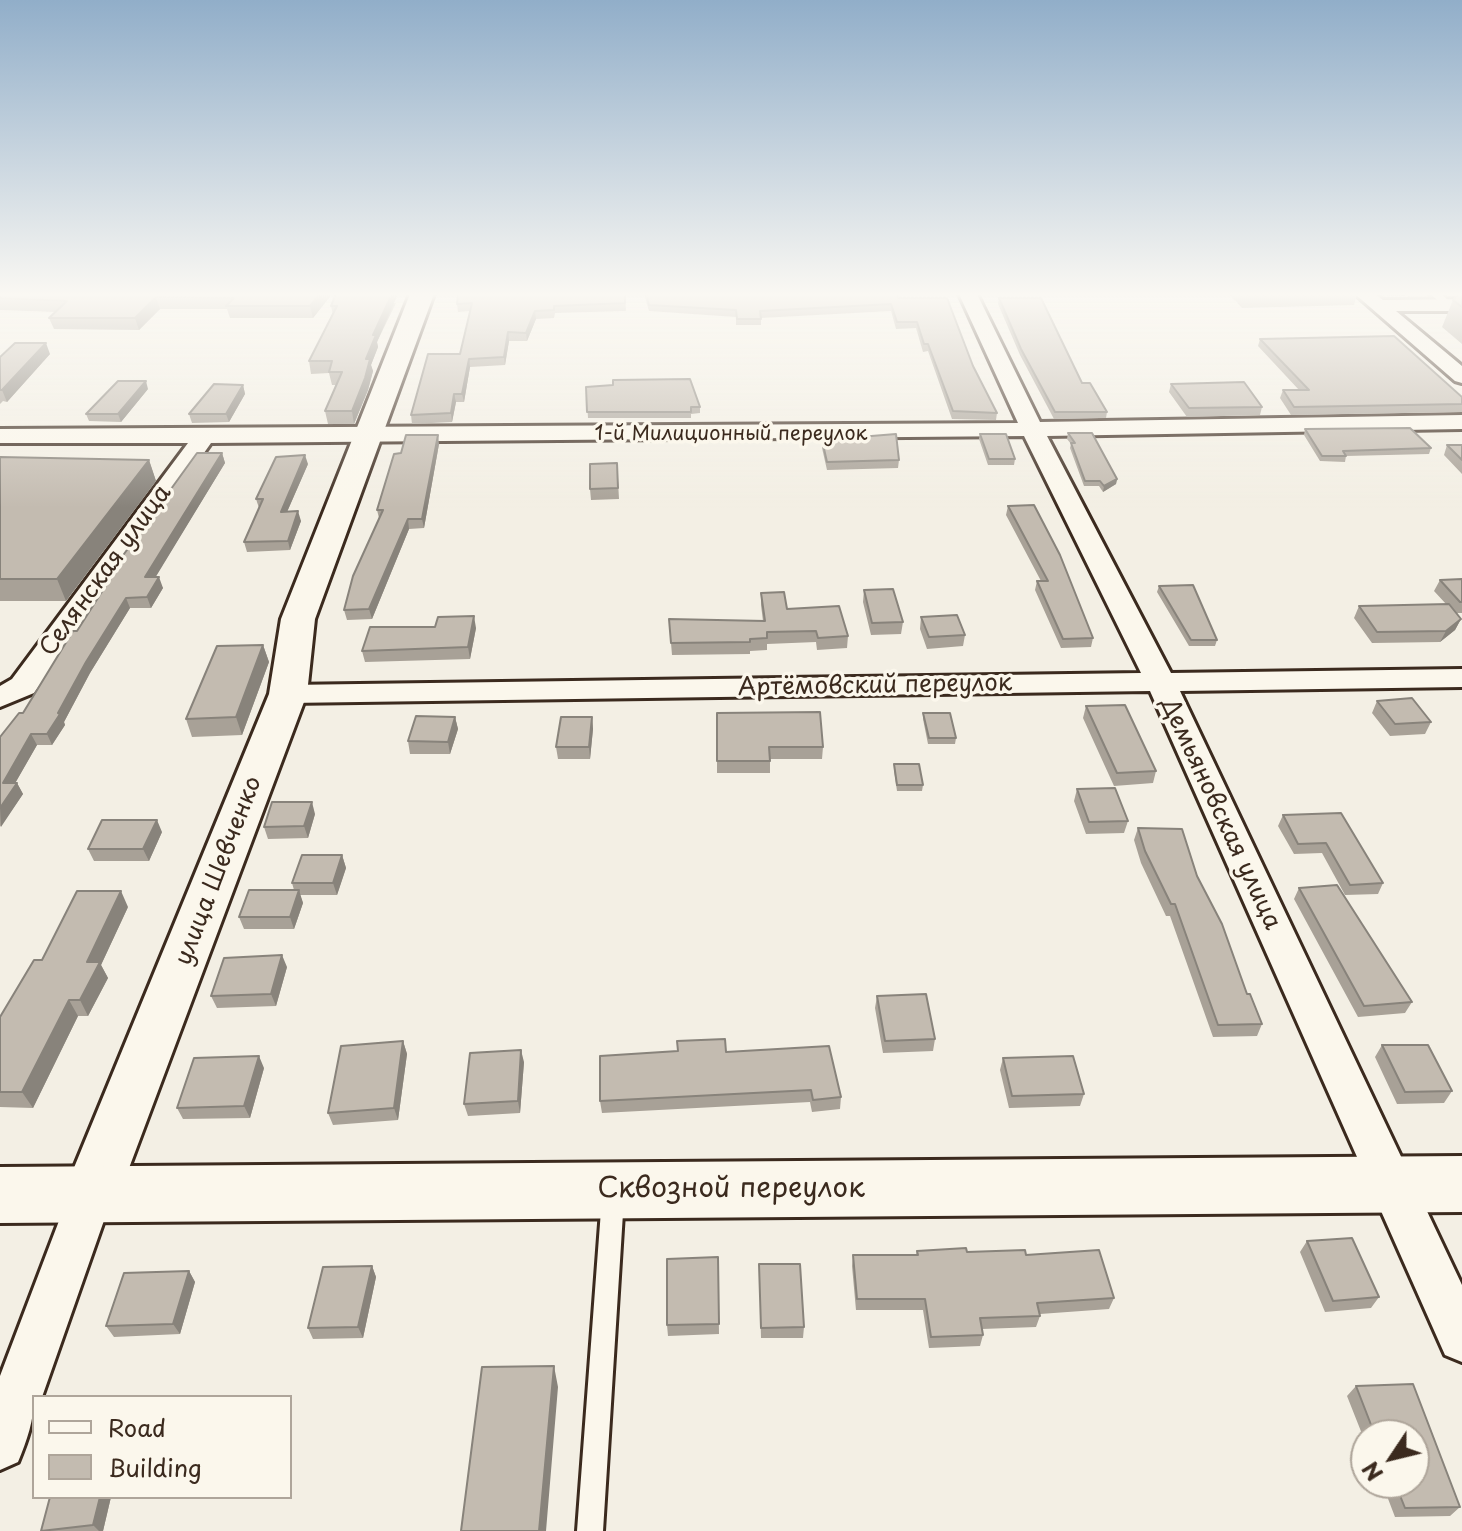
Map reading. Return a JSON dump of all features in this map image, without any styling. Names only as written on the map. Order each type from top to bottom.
[{"type":"main road","name":"Сквозной переулок","points":[[0,1195],[1462,1184]]},
{"type":"street","name":"улица Шевченко","points":[[0,1444],[92,1192],[288,694],[298,619],[394,365]]},
{"type":"street","name":"Демьяновская улица","points":[[1002,365],[1160,681],[1462,1338]]},
{"type":"street","name":"1-й Милиционный переулок","points":[[0,436],[365,437],[1033,431],[1462,422]]},
{"type":"street","name":"Селянская улица","points":[[0,698],[23,686],[204,436]]},
{"type":"street","name":"Артёмовский переулок","points":[[288,694],[1462,678]]},
{"type":"lane","points":[[590,1531],[614,1190]]},
{"type":"building","points":[[0,365],[25,365],[2,390]]},
{"type":"building","points":[[331,365],[368,365],[352,411],[325,411],[342,372],[329,372]]},
{"type":"building","points":[[425,365],[468,365],[462,394],[454,394],[451,413],[411,415]]},
{"type":"building","points":[[936,365],[973,365],[997,413],[953,411]]},
{"type":"building","points":[[1030,365],[1074,365],[1082,383],[1090,383],[1107,412],[1055,412]]},
{"type":"building","points":[[1285,365],[1427,365],[1462,397],[1462,404],[1294,407],[1283,390],[1309,390]]},
{"type":"building","points":[[690,379],[700,407],[691,407],[691,412],[587,412],[586,387],[613,385],[613,380]]},
{"type":"building","points":[[118,381],[146,381],[118,414],[86,414]]},
{"type":"building","points":[[1244,382],[1262,407],[1189,408],[1171,384]]},
{"type":"building","points":[[214,384],[243,385],[226,414],[189,414]]},
{"type":"building","points":[[1410,428],[1431,448],[1343,451],[1346,456],[1322,456],[1305,429]]},
{"type":"building","points":[[1068,433],[1092,433],[1117,479],[1104,486],[1100,481],[1085,481],[1071,443],[1075,443]]},
{"type":"building","points":[[896,434],[899,460],[827,462],[822,440]]},
{"type":"building","points":[[980,434],[1006,434],[1015,459],[989,459]]},
{"type":"building","points":[[406,435],[438,435],[422,519],[408,519],[369,609],[344,610],[353,576],[383,510],[377,510],[394,454],[401,453]]},
{"type":"building","points":[[1447,445],[1462,445],[1462,460]]},
{"type":"building","points":[[197,453],[222,453],[145,577],[159,577],[147,597],[126,598],[86,662],[47,734],[31,734],[3,783],[17,783],[0,808],[0,737],[19,713],[23,713],[73,631],[77,631],[103,590],[98,590]]},
{"type":"building","points":[[305,455],[281,512],[298,511],[288,541],[244,542],[263,499],[256,499],[276,457]]},
{"type":"building","points":[[0,457],[149,460],[57,579],[0,579]]},
{"type":"building","points":[[617,463],[618,488],[590,489],[590,464]]},
{"type":"building","points":[[1034,505],[1060,555],[1093,638],[1063,639],[1037,581],[1048,581],[1008,506]]},
{"type":"building","points":[[1462,579],[1462,602],[1460,602],[1440,580]]},
{"type":"building","points":[[1193,585],[1217,640],[1191,640],[1159,586]]},
{"type":"building","points":[[893,589],[903,622],[872,623],[864,590]]},
{"type":"building","points":[[784,592],[787,609],[839,606],[848,636],[818,638],[816,631],[767,632],[767,638],[750,639],[750,642],[671,643],[669,619],[765,621],[761,593]]},
{"type":"building","points":[[1449,604],[1461,619],[1446,631],[1377,632],[1359,606]]},
{"type":"building","points":[[957,615],[965,635],[929,637],[921,617]]},
{"type":"building","points":[[474,616],[468,647],[362,651],[370,627],[435,627],[438,617]]},
{"type":"building","points":[[263,645],[236,717],[186,719],[217,646]]},
{"type":"building","points":[[1412,698],[1431,722],[1395,724],[1377,701]]},
{"type":"building","points":[[1125,705],[1156,771],[1117,773],[1086,706]]},
{"type":"building","points":[[820,712],[823,747],[769,747],[770,761],[717,761],[717,713]]},
{"type":"building","points":[[923,713],[950,713],[956,738],[929,738]]},
{"type":"building","points":[[416,716],[455,717],[448,742],[408,741]]},
{"type":"building","points":[[561,717],[592,717],[589,747],[556,747]]},
{"type":"building","points":[[894,764],[919,764],[923,785],[897,785]]},
{"type":"building","points":[[1115,788],[1128,821],[1089,822],[1077,789]]},
{"type":"building","points":[[272,802],[312,802],[304,826],[264,827]]},
{"type":"building","points":[[1341,813],[1383,883],[1350,885],[1326,843],[1298,844],[1283,815]]},
{"type":"building","points":[[102,820],[157,820],[143,849],[88,849]]},
{"type":"building","points":[[1138,828],[1182,829],[1197,876],[1222,924],[1247,994],[1250,994],[1262,1024],[1218,1025],[1175,904],[1171,904],[1145,851]]},
{"type":"building","points":[[302,855],[342,855],[333,883],[292,883]]},
{"type":"building","points":[[1337,885],[1412,1002],[1364,1006],[1299,888]]},
{"type":"building","points":[[249,890],[299,890],[290,917],[239,917]]},
{"type":"building","points":[[77,891],[121,891],[87,962],[100,962],[80,1000],[69,1000],[22,1092],[0,1092],[0,1017],[34,960],[42,960]]},
{"type":"building","points":[[282,955],[271,994],[211,996],[224,958]]},
{"type":"building","points":[[926,994],[935,1039],[885,1041],[877,996]]},
{"type":"building","points":[[725,1039],[726,1052],[829,1046],[841,1097],[813,1100],[811,1090],[600,1101],[600,1056],[678,1051],[677,1041]]},
{"type":"building","points":[[403,1041],[394,1108],[328,1113],[341,1046]]},
{"type":"building","points":[[1382,1045],[1428,1045],[1452,1091],[1405,1092]]},
{"type":"building","points":[[521,1050],[518,1101],[464,1104],[470,1053]]},
{"type":"building","points":[[259,1056],[244,1106],[177,1108],[194,1058]]},
{"type":"building","points":[[1073,1056],[1084,1094],[1012,1096],[1003,1058]]},
{"type":"building","points":[[1352,1238],[1379,1297],[1333,1301],[1307,1241]]},
{"type":"building","points":[[966,1248],[967,1252],[1025,1250],[1026,1255],[1099,1250],[1114,1298],[1037,1303],[1040,1316],[980,1318],[983,1335],[931,1337],[925,1299],[857,1299],[853,1255],[918,1255],[917,1251]]},
{"type":"building","points":[[718,1257],[719,1324],[667,1325],[667,1259]]},
{"type":"building","points":[[759,1264],[800,1264],[804,1327],[761,1328]]},
{"type":"building","points":[[372,1266],[358,1327],[308,1328],[323,1267]]},
{"type":"building","points":[[189,1271],[173,1324],[106,1326],[124,1273]]},
{"type":"building","points":[[554,1366],[539,1531],[461,1531],[482,1367]]},
{"type":"building","points":[[1413,1384],[1426,1419],[1369,1419],[1356,1386]]},
{"type":"building","points":[[1430,1428],[1460,1507],[1405,1508],[1401,1499],[1430,1499]]},
{"type":"building","points":[[49,1499],[100,1499],[93,1525],[41,1531]]}]
